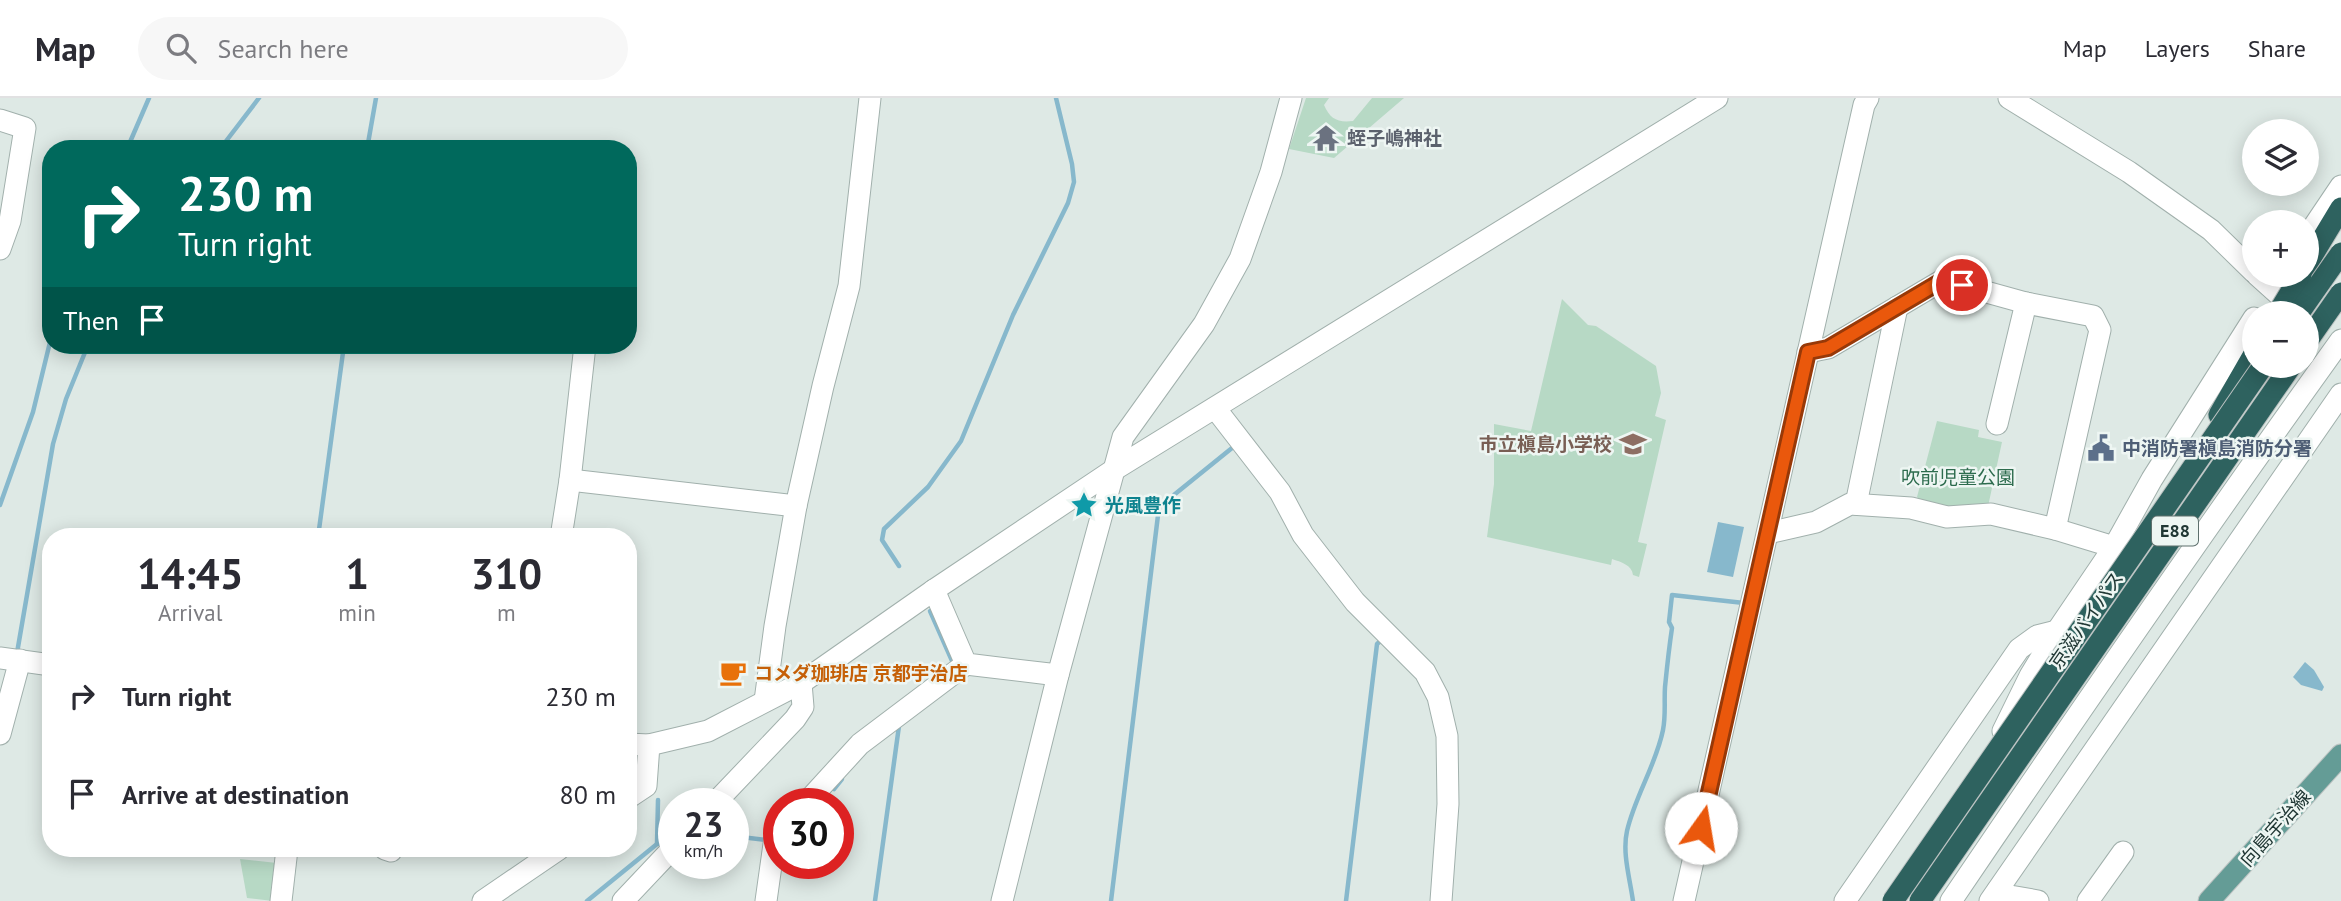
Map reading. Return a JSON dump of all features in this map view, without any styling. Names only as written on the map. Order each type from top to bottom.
[{"type":"highway","points":[[2319,244],[2341,208]]},
{"type":"highway","points":[[2308,301],[2341,253]]},
{"type":"highway","points":[[2319,325],[2341,293]]},
{"type":"highway","points":[[2319,328],[2341,303]]},
{"type":"highway","points":[[2172,496],[2242,375]]},
{"type":"highway","name":"京滋バイパス","points":[[1893,901],[2255,378]]},
{"type":"highway","name":"京滋バイパス","points":[[1920,901],[2283,378]]},
{"type":"main road","name":"向島宇治線","points":[[2209,901],[2341,755]]},
{"type":"street","points":[[765,701],[796,506],[849,286],[870,98]]},
{"type":"street","points":[[1002,901],[1058,675],[1123,437],[1204,324],[1240,259],[1271,172],[1291,98]]},
{"type":"street","points":[[637,792],[646,786],[639,744],[708,730],[801,682],[1112,471],[1717,98]]},
{"type":"street","points":[[1684,901],[1864,105],[1868,98]]},
{"type":"street","points":[[2009,98],[2129,173],[2211,230],[2242,257]]},
{"type":"street","points":[[0,120],[25,128],[9,221],[0,249]]},
{"type":"street","points":[[2319,219],[2341,186]]},
{"type":"street","points":[[1808,352],[1828,348],[1943,280],[2026,303],[2092,316],[2100,330],[2055,529]]},
{"type":"street","points":[[2275,287],[2288,301]]},
{"type":"street","points":[[1997,424],[2026,303]]},
{"type":"street","points":[[1856,505],[1897,307]]},
{"type":"street","points":[[2038,901],[1994,895],[2127,682],[2281,422],[2340,344],[2319,329]]},
{"type":"street","points":[[1933,901],[2003,731],[2030,676],[2114,547],[2158,468],[2242,337]]},
{"type":"street","points":[[562,528],[584,354]]},
{"type":"street","points":[[1951,901],[2127,682],[2341,394]]},
{"type":"street","points":[[1215,408],[1280,492],[1303,535],[1354,602],[1425,672],[1438,697],[1447,736],[1448,804],[1441,901]]},
{"type":"street","points":[[570,480],[796,506]]},
{"type":"street","points":[[1768,533],[1816,522],[1850,504],[1911,508],[1948,517],[1991,514],[2114,547]]},
{"type":"street","points":[[934,590],[966,664]]},
{"type":"street","points":[[2057,631],[2127,682]]},
{"type":"street","points":[[1845,901],[2018,649],[2037,636],[2057,631]]},
{"type":"street","points":[[0,734],[10,659],[42,664]]},
{"type":"street","points":[[820,788],[860,744],[966,664],[1058,675]]},
{"type":"street","points":[[729,788],[795,719],[803,707],[801,682]]},
{"type":"street","points":[[2088,901],[2123,852]]},
{"type":"street","points":[[281,901],[286,857]]},
{"type":"street","points":[[483,901],[547,857]]},
{"type":"street","points":[[623,901],[658,865]]},
{"type":"street","points":[[766,901],[769,879]]},
{"type":"green space","name":"蛭子嶋神社","points":[[1306,98],[1329,98],[1324,105],[1329,114],[1339,121],[1353,121],[1372,98],[1404,98],[1334,158],[1289,149]]},
{"type":"green space","points":[[1562,299],[1588,325],[1596,326],[1656,366],[1661,393],[1655,416],[1666,420],[1638,542],[1647,544],[1639,577],[1633,575],[1626,564],[1612,559],[1611,565],[1487,537],[1494,484],[1494,424],[1531,431]]},
{"type":"green space","name":"吹前児童公園","points":[[1937,421],[1979,430],[1978,437],[2002,442],[1987,511],[1926,506],[1917,497]]},
{"type":"green space","points":[[240,859],[277,863],[273,901],[247,898]]},
{"type":"water","points":[[1718,522],[1744,527],[1733,577],[1707,572]]},
{"type":"water","points":[[2305,662],[2314,670],[2324,687],[2322,691],[2301,685],[2293,677]]},
{"type":"waterway","points":[[131,140],[149,98]]},
{"type":"waterway","points":[[227,140],[259,98]]},
{"type":"waterway","points":[[369,140],[376,98]]},
{"type":"waterway","points":[[899,566],[882,540],[884,529],[928,487],[961,441],[1013,315],[1068,203],[1074,182],[1072,164],[1056,98]]},
{"type":"waterway","points":[[0,505],[33,412],[47,354]]},
{"type":"waterway","points":[[17,653],[53,444],[66,399],[84,354]]},
{"type":"waterway","points":[[319,528],[343,354]]},
{"type":"waterway","points":[[1111,901],[1159,507],[1232,448]]},
{"type":"waterway","points":[[1633,901],[1626,857],[1627,831],[1656,756],[1663,730],[1672,628],[1669,622],[1672,595],[1744,603]]},
{"type":"waterway","points":[[930,611],[953,663]]},
{"type":"waterway","points":[[1346,901],[1377,644],[1384,638]]},
{"type":"waterway","points":[[875,901],[899,726]]},
{"type":"waterway","points":[[835,788],[842,779]]},
{"type":"waterway","points":[[657,844],[658,800]]},
{"type":"waterway","points":[[749,838],[763,840]]},
{"type":"waterway","points":[[587,901],[658,844]]},
{"type":"place","name":"蛭子嶋神社","points":[[1326,138]]},
{"type":"place","name":"市立槇島小学校","points":[[1633,444]]},
{"type":"place","name":"中消防署槇島消防分署","points":[[2101,448]]},
{"type":"place","name":"光風豊作","points":[[1084,505]]},
{"type":"place","name":"コメダ珈琲店 京都宇治店","points":[[733,673]]},
{"type":"route","points":[[1701,828],[1808,352],[1828,348],[1943,280],[1962,285]]}]
